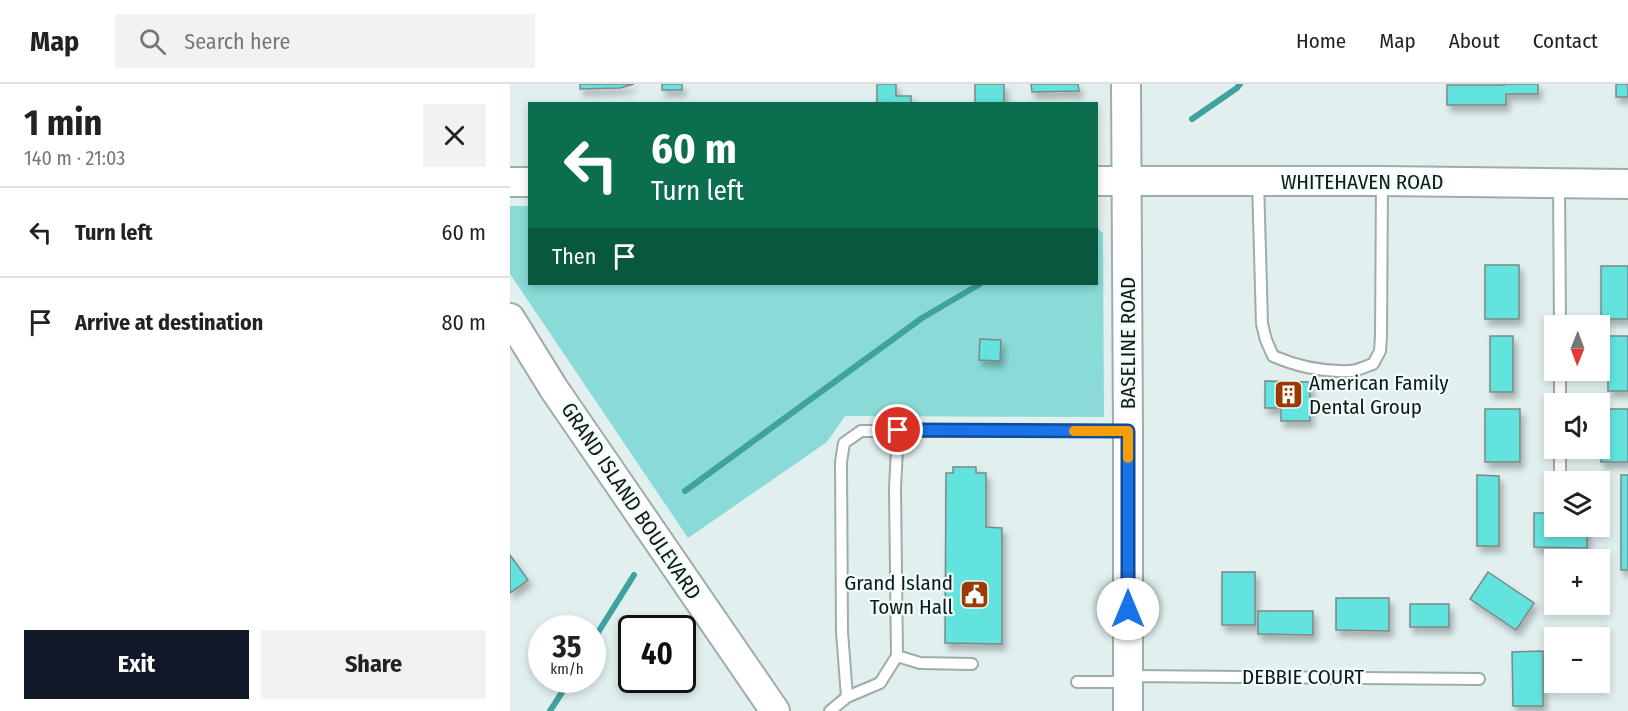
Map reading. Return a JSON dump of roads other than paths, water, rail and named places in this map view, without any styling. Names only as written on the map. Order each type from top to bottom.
[{"type":"street","name":"BASELINE ROAD","points":[[1126,84],[1128,711]]},
{"type":"street","name":"WHITEHAVEN ROAD","points":[[1098,181],[1628,184]]},
{"type":"street","points":[[510,182],[528,182]]},
{"type":"street","name":"GRAND ISLAND BOULEVARD","points":[[510,318],[560,398],[775,711]]},
{"type":"lane","points":[[1258,181],[1262,324],[1273,356],[1291,364],[1352,371],[1373,364],[1380,351],[1382,181]]},
{"type":"lane","points":[[1559,183],[1560,315]]},
{"type":"lane","points":[[830,711],[847,697],[880,683],[897,656],[898,430]]},
{"type":"lane","points":[[847,697],[842,632],[841,473],[844,443],[861,431],[1128,431]]},
{"type":"lane","points":[[897,656],[920,663],[972,664]]},
{"type":"lane","name":"DEBBIE COURT","points":[[1077,682],[1128,679],[1479,679]]},
{"type":"waterway","points":[[1192,119],[1240,84]]},
{"type":"waterway","points":[[685,491],[922,318],[978,285]]},
{"type":"waterway","points":[[606,620],[634,575]]},
{"type":"waterway","points":[[550,711],[562,693]]},
{"type":"place","name":"American Family Dental Group","points":[[1288,395]]},
{"type":"place","name":"Grand Island Town Hall","points":[[974,595]]}]
